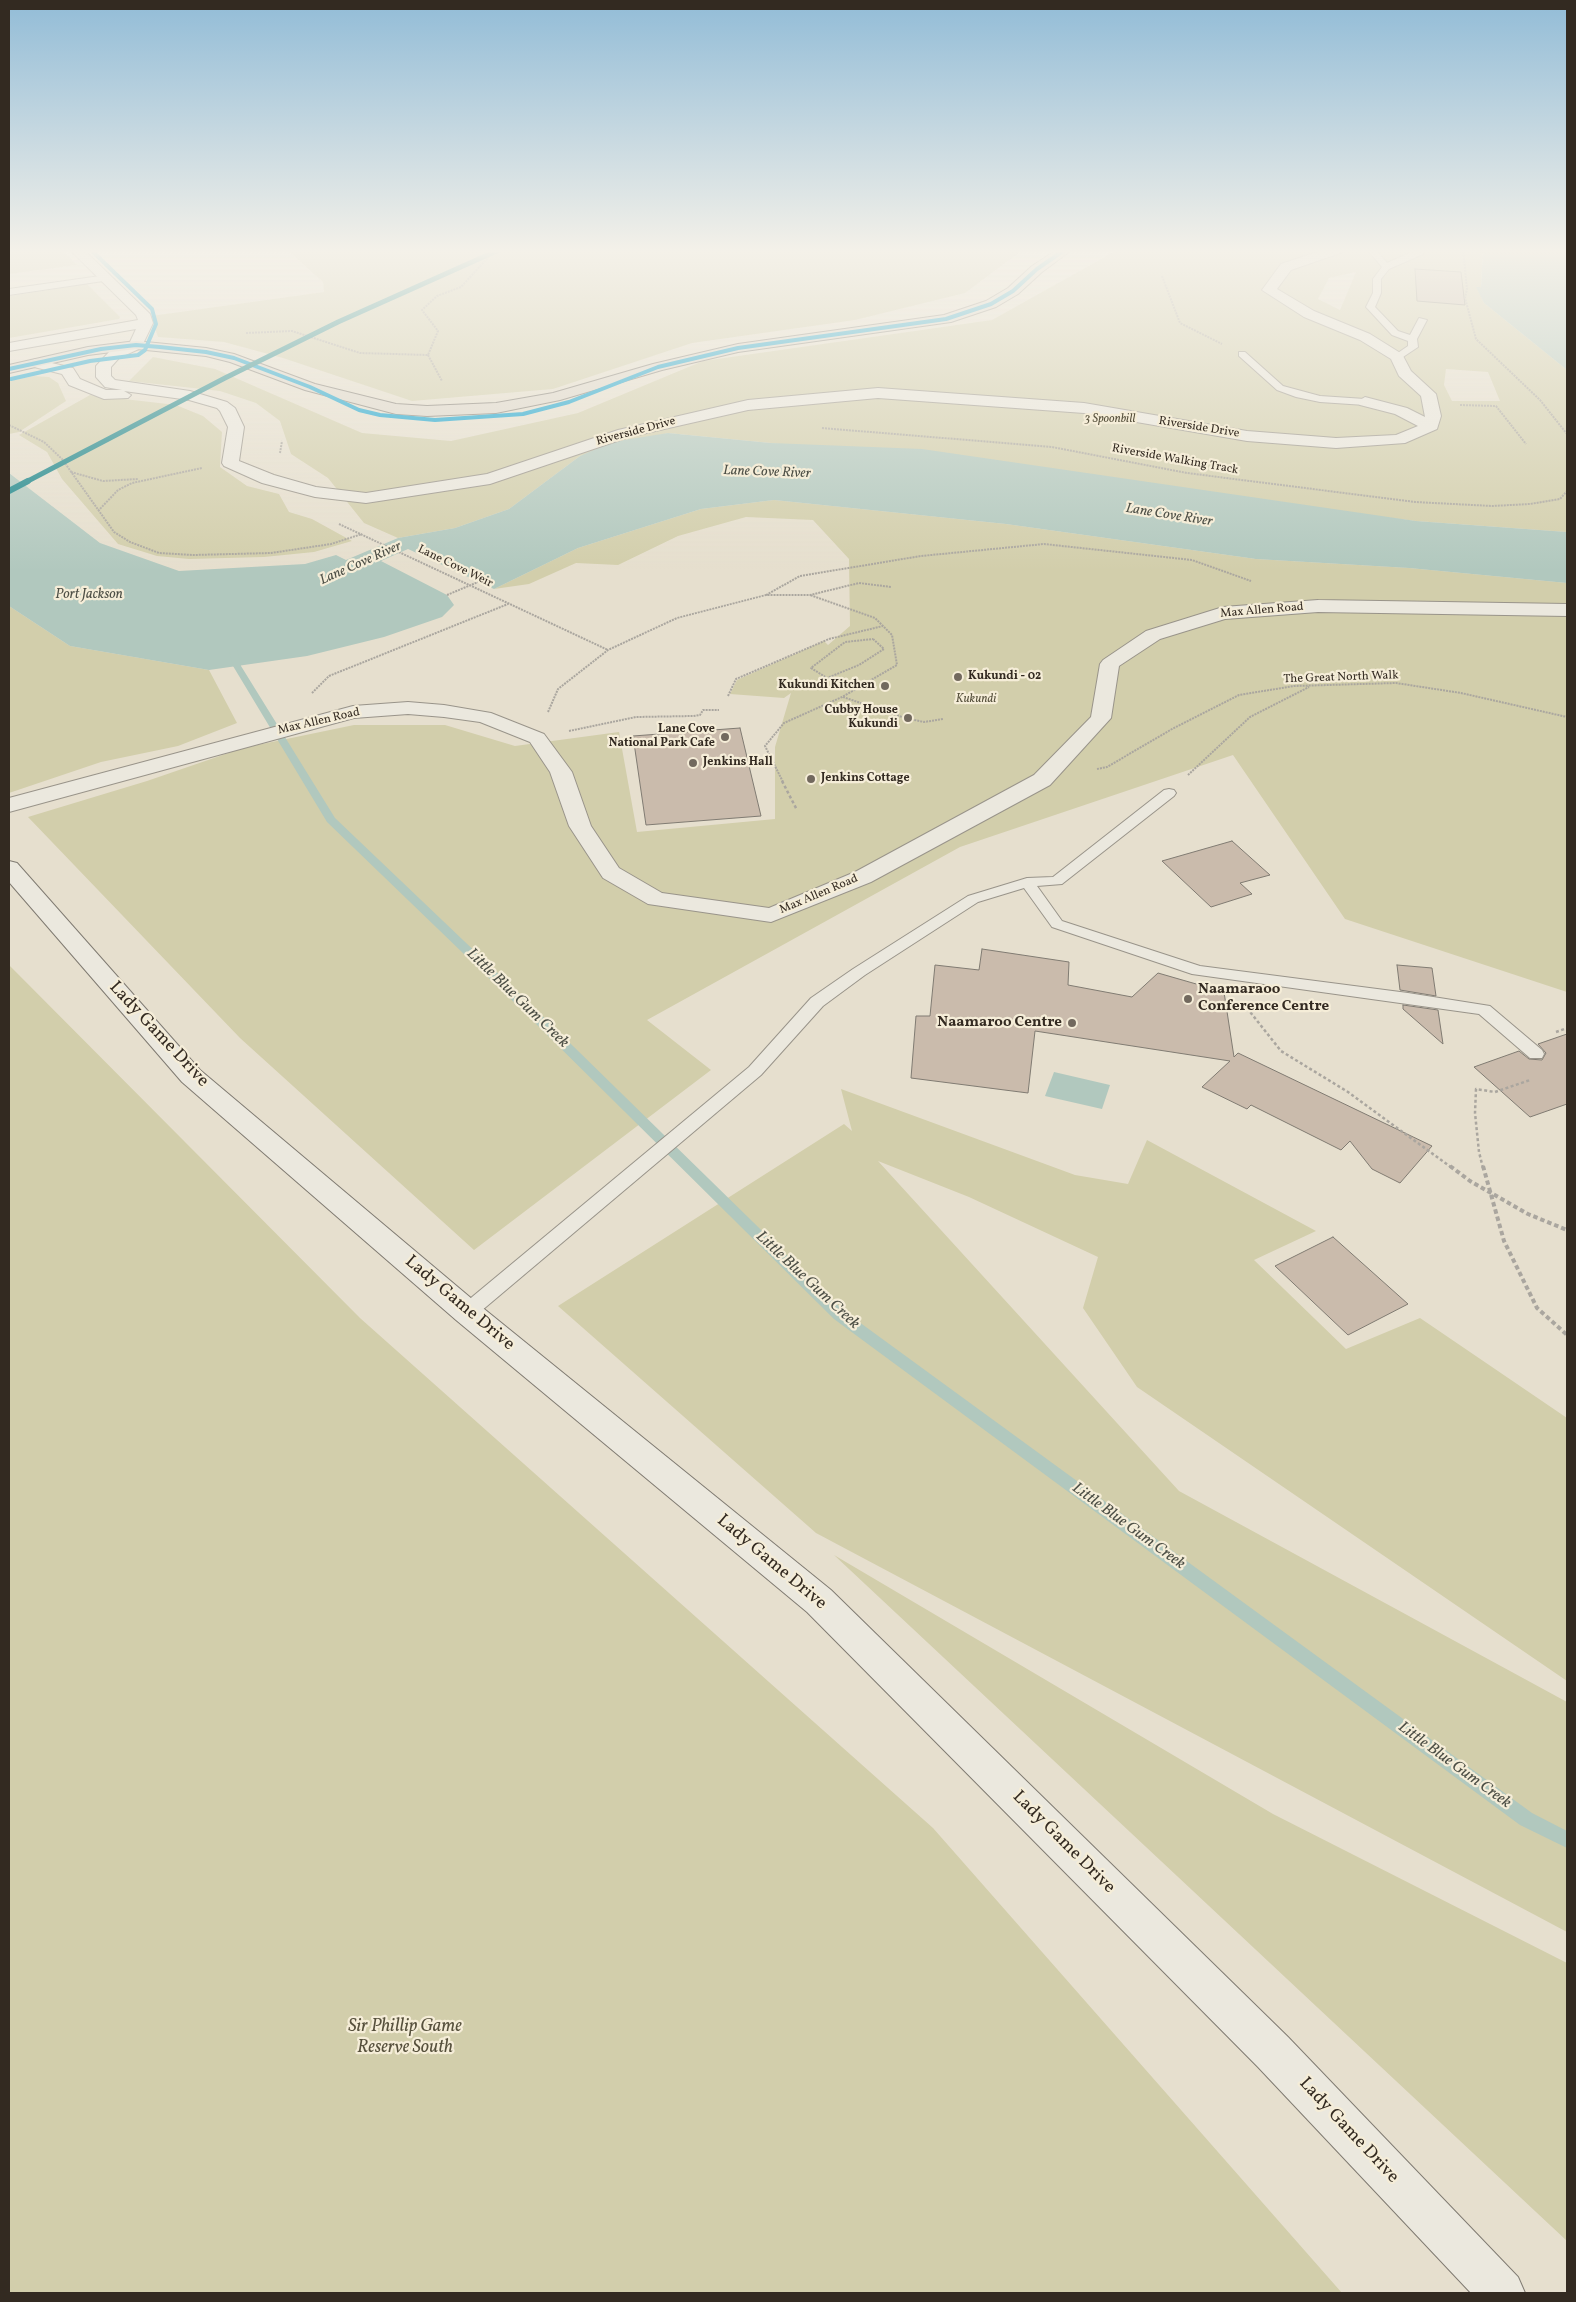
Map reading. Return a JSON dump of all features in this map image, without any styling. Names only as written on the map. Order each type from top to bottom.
[{"type":"main road","points":[[9,368],[64,356]]},
{"type":"main road","points":[[227,356],[310,387],[359,410],[407,418],[464,420],[546,409],[569,402],[658,367],[703,356]]},
{"type":"street","points":[[112,356],[103,366],[104,377],[110,384],[212,401],[227,408],[236,427],[230,463]]},
{"type":"street","points":[[1365,402],[1401,411],[1431,426],[1434,416],[1428,394],[1404,373],[1397,357]]},
{"type":"street","points":[[35,363],[68,371],[74,382],[104,394],[178,401],[199,406],[224,418],[236,427]]},
{"type":"street","points":[[1365,402],[1404,373]]},
{"type":"street","name":"Riverside Drive","points":[[230,463],[268,479],[315,492],[366,498],[490,480],[624,433],[748,405],[878,393],[1084,408],[1247,436],[1336,444],[1399,440],[1431,426]]},
{"type":"street","name":"Max Allen Road","points":[[9,805],[302,724],[353,712],[417,709],[484,717],[537,738],[561,772],[580,826],[611,873],[656,899],[771,916],[863,877],[1042,780],[1101,718],[1110,664],[1153,635],[1222,613],[1318,606],[1567,610]]},
{"type":"street","name":"Lady Game Drive","points":[[9,868],[191,1076],[467,1312],[819,1602],[1273,2052],[1502,2293]]},
{"type":"lane","points":[[1245,356],[1280,388],[1320,400],[1365,402]]},
{"type":"lane","points":[[467,1312],[755,1071],[817,1002],[858,972],[973,899],[1027,882],[1057,881],[1169,793]]},
{"type":"lane","points":[[1027,882],[1057,924],[1198,971],[1408,998],[1484,1010],[1536,1054]]},
{"type":"path","points":[[428,356],[442,381]]},
{"type":"path","points":[[1495,356],[1540,400],[1567,434]]},
{"type":"path","points":[[1431,404],[1496,406],[1526,444]]},
{"type":"path","points":[[9,425],[44,442],[62,459],[98,511],[118,490],[144,479]]},
{"type":"path","name":"Riverside Walking Track","points":[[815,427],[1052,447],[1186,473],[1339,494],[1415,502],[1492,506],[1530,504],[1560,499],[1567,491]]},
{"type":"path","points":[[70,472],[104,481],[144,479],[280,453],[282,441]]},
{"type":"path","name":"Lane Cove Weir","points":[[98,511],[114,532],[130,542],[168,553],[193,555],[271,553],[331,544],[362,534],[608,650]]},
{"type":"path","points":[[766,596],[784,583],[800,576],[921,556],[1044,544],[1192,560],[1255,583]]},
{"type":"path","points":[[448,595],[478,582]]},
{"type":"path","points":[[558,689],[608,650],[677,618],[766,596],[810,595],[859,583],[891,587]]},
{"type":"path","points":[[797,810],[765,746],[784,724],[842,697],[898,664],[892,635],[875,618],[810,595]]},
{"type":"path","points":[[302,724],[305,700],[329,676],[508,603]]},
{"type":"path","points":[[728,696],[736,679],[829,638],[883,626]]},
{"type":"path","points":[[855,632],[862,640]]},
{"type":"path","points":[[873,639],[884,649],[859,665],[827,678],[811,668],[845,642],[862,640],[873,639]]},
{"type":"path","name":"The Great North Walk","points":[[1042,780],[1107,767],[1172,729],[1239,695],[1294,686],[1396,683],[1461,693],[1567,716]]},
{"type":"path","points":[[1169,793],[1250,717],[1312,686]]},
{"type":"path","points":[[842,697],[905,718],[924,722],[943,719]]},
{"type":"path","points":[[565,732],[636,717],[693,716],[700,715],[703,710],[719,710]]},
{"type":"path","points":[[1247,1008],[1281,1051],[1348,1092],[1470,1180],[1528,1214],[1567,1230]]},
{"type":"path","points":[[1539,1077],[1495,1092],[1476,1089],[1475,1113],[1479,1152],[1488,1191],[1504,1241],[1536,1308],[1567,1335]]},
{"type":"green space","points":[[277,356],[651,356],[553,389],[412,401]]},
{"type":"green space","name":"3 Spoonbill","points":[[735,356],[1550,356],[1567,370],[1567,532],[1416,521],[771,443],[668,433],[580,456],[509,509],[455,528],[398,538],[364,523],[328,478],[291,454],[280,421],[256,403],[220,391],[129,381],[153,357],[215,369],[362,433],[451,441],[578,413],[703,361]],"holes":[[[1446,369],[1488,372],[1500,401],[1452,401],[1444,385]]]},
{"type":"green space","points":[[34,376],[49,377],[58,383],[66,401],[19,432],[9,434],[9,381]]},
{"type":"green space","points":[[90,395],[176,405],[203,416],[222,432],[220,467],[247,486],[279,494],[289,512],[312,519],[352,541],[314,552],[264,557],[189,559],[157,556],[118,544],[62,479],[47,452],[19,435]]},
{"type":"green space","name":"Kukundi","points":[[774,500],[1006,524],[1256,559],[1409,568],[1567,583],[1567,992],[1345,919],[1233,755],[960,847],[647,1020],[711,1070],[474,1250],[240,1038],[28,817],[147,781],[243,748],[354,725],[445,725],[515,746],[619,732],[637,832],[775,819],[775,747],[791,693],[784,698],[730,694],[737,680],[824,641],[828,645],[850,626],[849,559],[813,520],[746,517],[678,536],[618,565],[576,563],[529,584],[494,589],[578,548],[701,509]]},
{"type":"green space","points":[[9,606],[70,646],[209,670],[237,723],[178,746],[101,762],[9,793]]},
{"type":"green space","name":"Sir Phillip Game Reserve South","points":[[9,965],[360,1318],[933,1828],[1342,2293],[9,2293]]},
{"type":"green space","points":[[841,1089],[1075,1175],[1128,1184],[1147,1140],[1316,1231],[1254,1260],[1346,1349],[1420,1318],[1567,1418],[1567,1681],[1137,1387],[1083,1308],[1098,1257],[969,1197],[878,1161],[1179,1491],[1567,1702],[1567,1932],[816,1533],[558,1306],[844,1124],[852,1131]]},
{"type":"green space","points":[[834,1555],[1273,1814],[1567,1963],[1567,2241]]},
{"type":"water","points":[[1550,356],[1567,356],[1567,370]]},
{"type":"water","name":"Port Jackson","points":[[668,433],[771,443],[922,449],[1416,521],[1567,532],[1567,583],[1409,568],[1256,559],[1006,524],[774,500],[701,509],[578,548],[494,589],[408,549],[381,561],[447,595],[454,605],[442,617],[384,637],[307,656],[209,670],[70,646],[9,606],[9,473],[100,543],[179,571],[305,564],[336,555],[346,560],[398,538],[455,528],[509,509],[580,456],[612,442]]},
{"type":"water","points":[[1054,1072],[1110,1085],[1102,1109],[1045,1096]]},
{"type":"building","name":"Jenkins Hall","points":[[740,728],[761,816],[646,825],[633,736]]},
{"type":"building","points":[[1232,841],[1270,875],[1240,883],[1252,894],[1211,907],[1162,861]]},
{"type":"building","name":"Naamaroo Centre","points":[[982,949],[1069,962],[1068,985],[1132,997],[1158,973],[1224,992],[1234,1057],[1238,1053],[1432,1146],[1400,1183],[1372,1169],[1350,1141],[1341,1150],[1251,1105],[1247,1109],[1202,1087],[1230,1061],[1035,1031],[1028,1093],[911,1078],[916,1016],[930,1016],[935,965],[979,970]]},
{"type":"building","points":[[1397,965],[1432,968],[1436,996],[1400,990]]},
{"type":"building","points":[[1403,1005],[1438,1010],[1443,1044],[1403,1009]]},
{"type":"building","points":[[1567,1034],[1567,1104],[1530,1117],[1474,1067],[1519,1051],[1529,1059],[1542,1060],[1546,1053],[1538,1044]]},
{"type":"building","points":[[1333,1237],[1408,1304],[1348,1335],[1275,1266]]},
{"type":"waterway","name":"Little Blue Gum Creek","points":[[233,650],[237,666],[331,820],[524,1005],[839,1315],[1526,1819],[1567,1840]]},
{"type":"transit line","points":[[9,369],[67,356]]},
{"type":"transit line","points":[[11,379],[90,361],[127,356]]},
{"type":"transit line","points":[[227,356],[310,387],[359,410],[380,415],[435,420],[523,414],[569,402],[658,367],[703,356]]},
{"type":"transit line","points":[[9,491],[269,356]]},
{"type":"place","name":"Kukundi - 02","points":[[958,677]]},
{"type":"place","name":"Kukundi Kitchen","points":[[885,686]]},
{"type":"place","name":"Cubby House Kukundi","points":[[908,718]]},
{"type":"place","name":"Lane Cove National Park Cafe","points":[[725,737]]},
{"type":"place","name":"Jenkins Hall","points":[[693,763]]},
{"type":"place","name":"Jenkins Cottage","points":[[811,779]]},
{"type":"place","name":"Naamaraoo Conference Centre","points":[[1188,999]]},
{"type":"place","name":"Naamaroo Centre","points":[[1072,1023]]},
{"type":"water label","name":"Lane Cove River","points":[[767,473]]},
{"type":"water label","name":"Lane Cove River","points":[[1169,516]]},
{"type":"water label","name":"Lane Cove River","points":[[361,564]]}]
